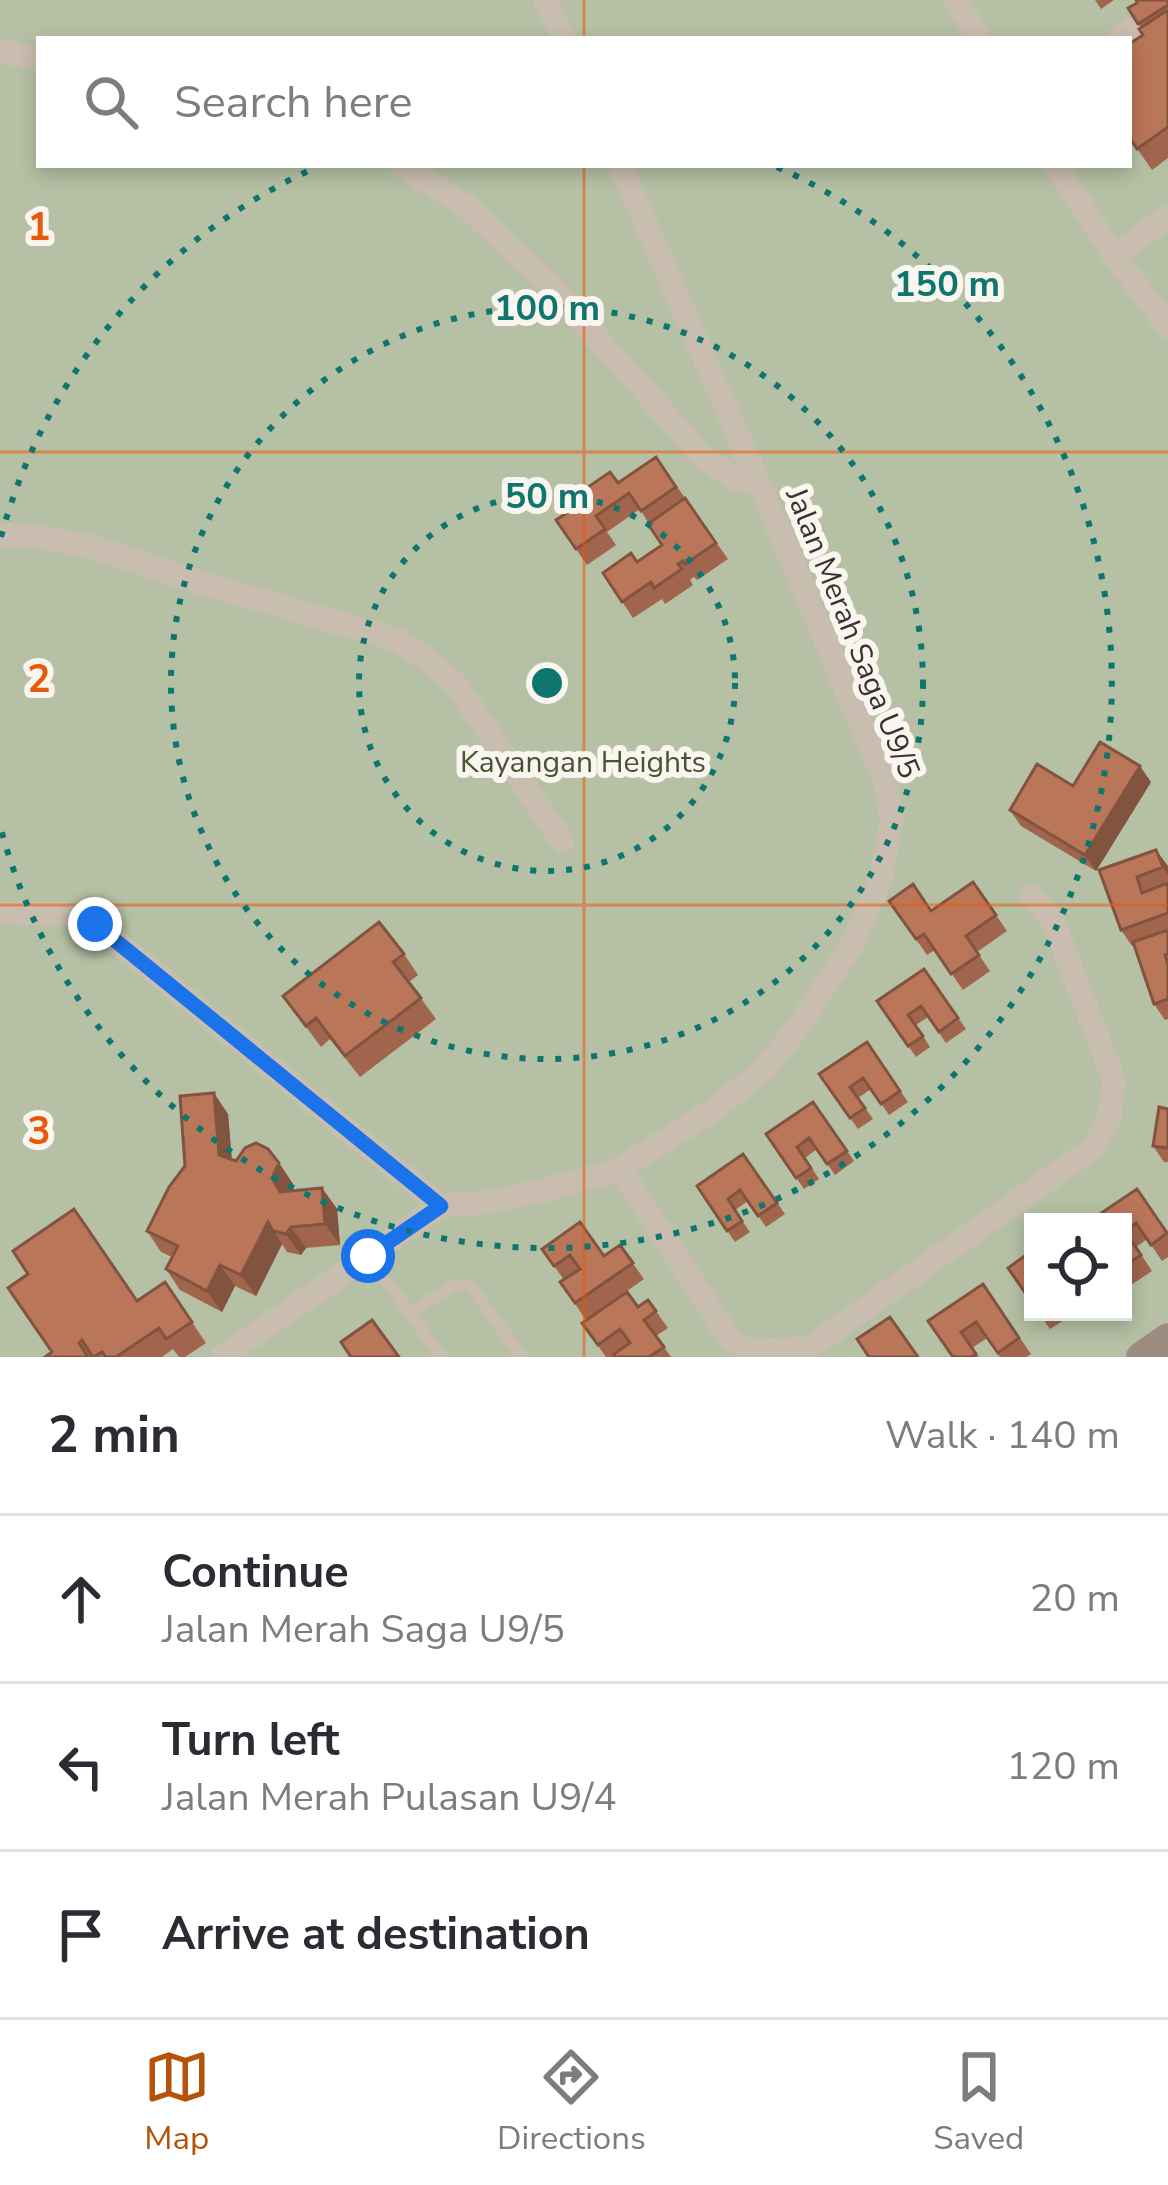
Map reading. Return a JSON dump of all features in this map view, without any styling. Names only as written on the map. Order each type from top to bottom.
[{"type":"street","points":[[545,0],[563,36]]},
{"type":"street","points":[[956,0],[977,36]]},
{"type":"street","points":[[0,50],[36,59]]},
{"type":"street","points":[[406,168],[465,205],[551,286],[704,458],[739,481],[759,483]]},
{"type":"street","name":"Jalan Merah Saga U9/5","points":[[222,1357],[441,1206],[523,1195],[620,1168],[717,1108],[763,1070],[797,1029],[852,944],[881,878],[892,817],[883,777],[621,168]]},
{"type":"street","points":[[1057,168],[1114,255],[1164,314]]},
{"type":"street","points":[[1114,255],[1168,216]]},
{"type":"street","points":[[0,535],[94,547],[395,639],[457,686],[562,842]]},
{"type":"street","points":[[620,1168],[731,1341],[754,1351],[808,1348],[1093,1148],[1109,1119],[1114,1080],[1053,921],[1031,896]]},
{"type":"street","points":[[0,913],[64,914],[95,924],[441,1206]]},
{"type":"street","points":[[1141,1357],[1168,1338]]},
{"type":"lane","points":[[368,1256],[442,1357]]},
{"type":"lane","points":[[410,1313],[455,1285],[470,1285],[522,1357]]},
{"type":"green space","name":"Kayangan Heights","points":[[0,0],[1168,0],[1168,1337],[1139,1357],[0,1357]]},
{"type":"building","points":[[1136,0],[1168,0],[1168,5],[1138,24],[1128,8]]},
{"type":"building","points":[[1168,14],[1168,127],[1137,149],[1132,142],[1132,42],[1143,35],[1139,29]]},
{"type":"building","points":[[656,457],[676,487],[641,511],[629,493],[596,516],[605,529],[576,549],[556,520],[581,504],[575,496],[610,472],[618,483]]},
{"type":"building","points":[[685,498],[716,543],[678,564],[682,569],[654,588],[651,582],[622,602],[603,573],[631,553],[637,562],[662,545],[648,524]]},
{"type":"building","points":[[1100,742],[1140,766],[1085,855],[1010,810],[1037,764],[1073,786]]},
{"type":"building","points":[[1156,850],[1163,867],[1137,877],[1142,893],[1168,883],[1168,913],[1121,930],[1099,870]]},
{"type":"building","points":[[973,882],[996,915],[966,936],[979,955],[951,974],[924,934],[916,939],[889,901],[913,884],[931,911]]},
{"type":"building","points":[[379,922],[404,954],[393,962],[421,998],[345,1056],[316,1018],[306,1026],[283,996]]},
{"type":"building","points":[[1168,930],[1168,999],[1154,1004],[1133,942]]},
{"type":"building","points":[[924,969],[958,1018],[939,1032],[921,1006],[908,1015],[923,1036],[908,1046],[877,1001]]},
{"type":"building","points":[[867,1042],[900,1091],[881,1104],[863,1078],[850,1087],[865,1108],[850,1118],[819,1074]]},
{"type":"building","points":[[214,1093],[219,1155],[236,1161],[245,1148],[256,1143],[268,1149],[279,1163],[272,1178],[280,1192],[322,1188],[325,1224],[291,1227],[286,1234],[273,1231],[268,1222],[241,1275],[220,1265],[207,1291],[166,1269],[178,1246],[147,1231],[185,1166],[180,1096]]},
{"type":"building","points":[[813,1102],[847,1151],[827,1164],[809,1138],[797,1147],[811,1168],[796,1178],[766,1134]]},
{"type":"building","points":[[1159,1107],[1168,1109],[1168,1148],[1153,1146]]},
{"type":"building","points":[[743,1154],[777,1203],[758,1216],[740,1190],[728,1199],[742,1221],[727,1231],[697,1186]]},
{"type":"building","points":[[1137,1189],[1167,1233],[1151,1245],[1136,1223],[1132,1226],[1132,1213],[1101,1213]]},
{"type":"building","points":[[74,1209],[137,1301],[165,1282],[192,1322],[166,1339],[159,1328],[116,1357],[102,1352],[93,1357],[82,1340],[79,1343],[88,1357],[45,1357],[52,1352],[8,1288],[28,1274],[13,1251]]},
{"type":"building","points":[[580,1222],[604,1256],[620,1245],[633,1263],[575,1303],[560,1282],[580,1269],[570,1255],[554,1266],[542,1249]]},
{"type":"building","points":[[1024,1256],[1024,1291],[1008,1268]]},
{"type":"building","points":[[983,1284],[1019,1338],[998,1353],[976,1322],[961,1332],[976,1354],[953,1357],[928,1321]]},
{"type":"building","points":[[627,1292],[638,1307],[648,1300],[656,1311],[644,1320],[664,1347],[649,1357],[615,1357],[630,1343],[620,1329],[598,1345],[582,1323]]},
{"type":"building","points":[[890,1317],[918,1357],[869,1357],[857,1339]]},
{"type":"building","points":[[372,1320],[399,1357],[351,1357],[341,1342]]},
{"type":"route","points":[[95,924],[441,1206],[368,1256]]}]
